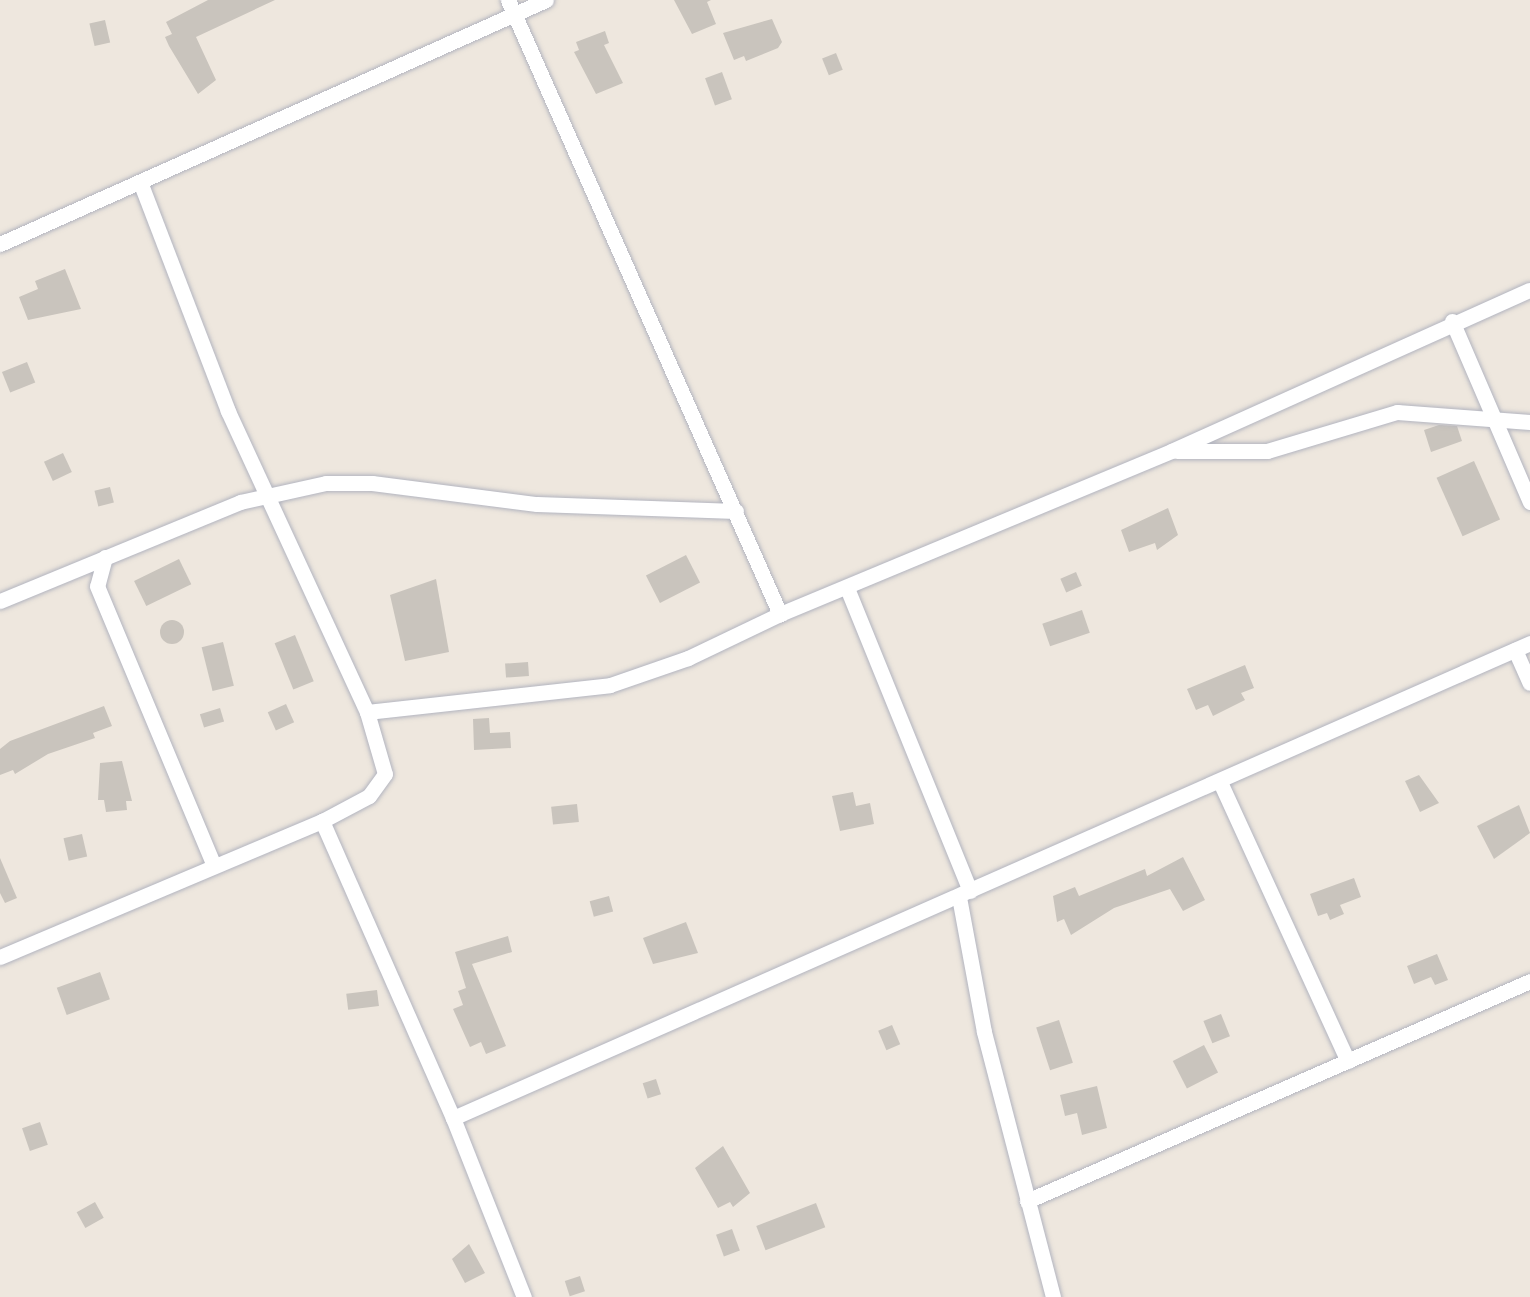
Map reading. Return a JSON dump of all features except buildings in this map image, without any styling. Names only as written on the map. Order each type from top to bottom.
[{"type":"street","points":[[0,244],[141,184],[511,7],[546,0]]},
{"type":"street","points":[[511,7],[780,614]]},
{"type":"street","points":[[0,957],[322,821],[369,796],[386,774],[367,712],[268,493],[228,411],[141,184]]},
{"type":"street","points":[[367,712],[610,685],[688,658],[780,614],[1172,451],[1452,321],[1530,290]]},
{"type":"street","points":[[1452,321],[1530,502]]},
{"type":"street","points":[[1172,451],[1267,451],[1397,412],[1530,422]]},
{"type":"street","points":[[0,601],[268,493],[326,483],[372,483],[537,504],[736,511]]},
{"type":"street","points":[[105,557],[97,586],[214,866]]},
{"type":"street","points":[[71,572],[97,586]]},
{"type":"street","points":[[847,588],[965,894],[984,1032],[1053,1297]]},
{"type":"street","points":[[453,1118],[1220,782],[1530,643]]},
{"type":"street","points":[[1515,650],[1530,683]]},
{"type":"street","points":[[1220,782],[1348,1061]]},
{"type":"street","points":[[322,821],[453,1118],[524,1297]]},
{"type":"street","points":[[1027,1202],[1530,981]]}]
